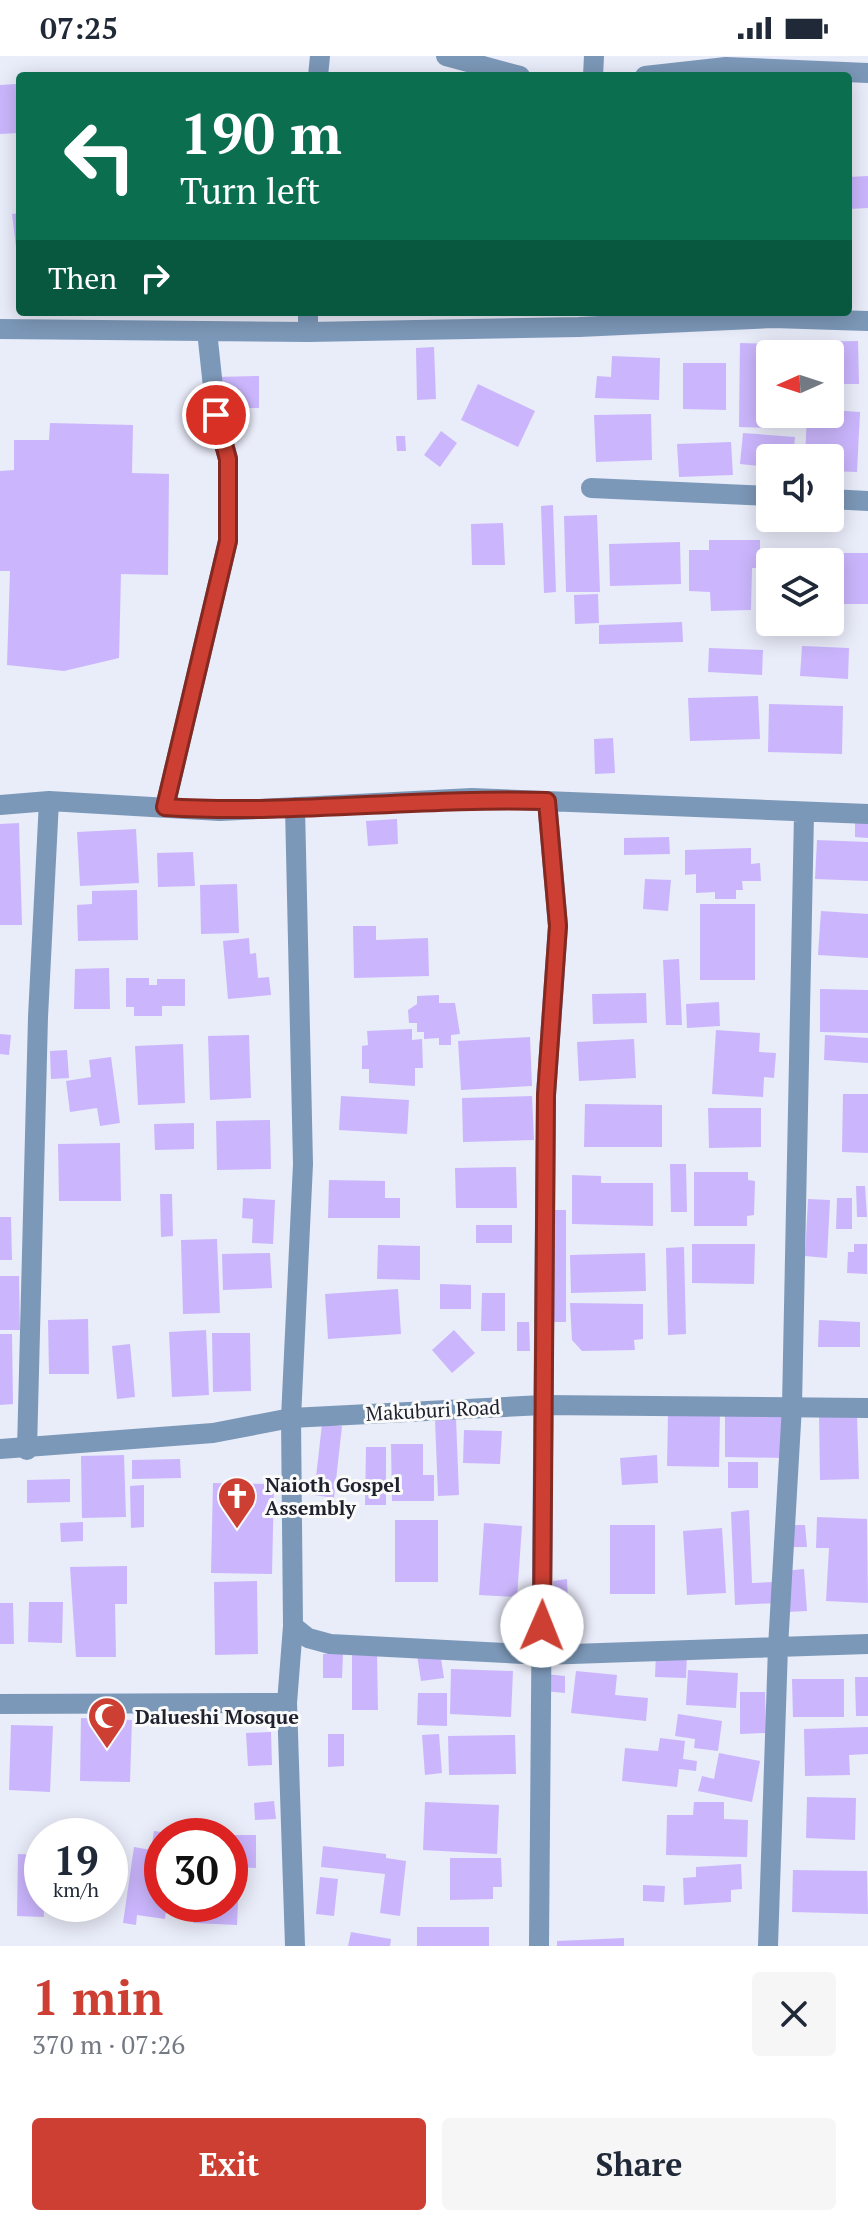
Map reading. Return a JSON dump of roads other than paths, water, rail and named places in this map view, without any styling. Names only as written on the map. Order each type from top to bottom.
[{"type":"street","points":[[446,56],[505,72]]},
{"type":"street","points":[[681,72],[726,67],[843,64],[868,73]]},
{"type":"street","points":[[0,329],[207,331],[308,322],[579,327],[773,318],[868,321]]},
{"type":"street","points":[[165,807],[228,541],[228,459],[216,415],[207,331]]},
{"type":"street","points":[[591,488],[756,495]]},
{"type":"street","points":[[844,500],[868,501]]},
{"type":"street","points":[[0,805],[49,801],[220,811],[472,798],[804,814],[868,814]]},
{"type":"street","points":[[27,1450],[38,1017],[49,801]]},
{"type":"street","points":[[539,1946],[546,1095],[558,926],[547,801]]},
{"type":"street","points":[[295,807],[303,1164],[291,1418],[293,1626],[287,1703],[295,1946]]},
{"type":"street","points":[[768,1946],[778,1647],[792,1406],[804,814]]},
{"type":"street","name":"Makuburi Road","points":[[0,1449],[27,1450],[213,1433],[291,1418],[543,1405],[868,1408]]},
{"type":"street","points":[[293,1626],[308,1638],[330,1644],[542,1655],[868,1644]]},
{"type":"street","points":[[0,1704],[287,1703]]},
{"type":"place","name":"Naioth Gospel Assembly","points":[[237,1530]]},
{"type":"place","name":"Dalueshi Mosque","points":[[107,1750]]}]
